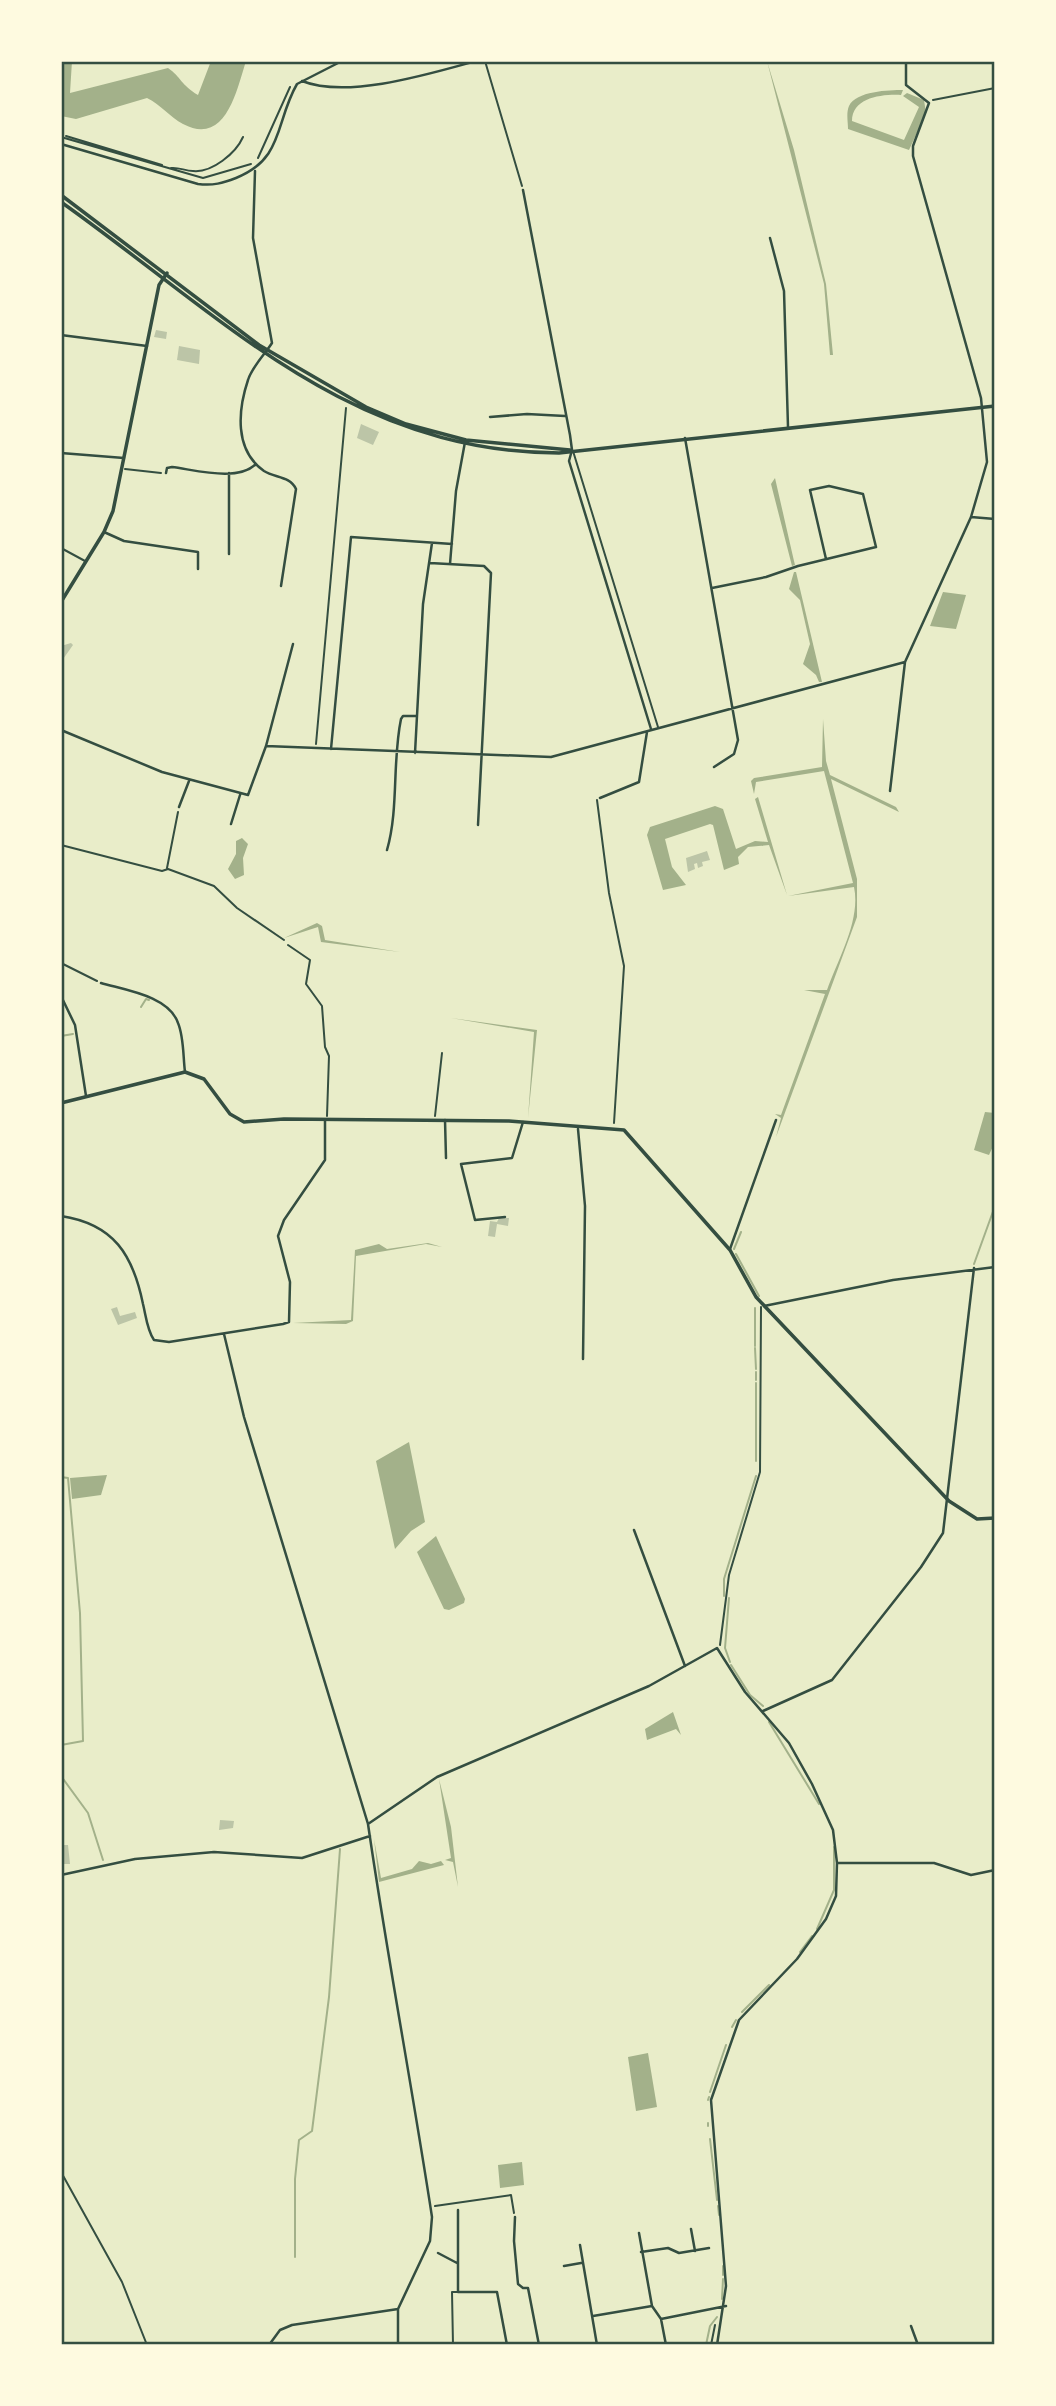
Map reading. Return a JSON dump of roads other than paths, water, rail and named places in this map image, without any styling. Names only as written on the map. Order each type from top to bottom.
[{"type":"street","points":[[61,144],[198,184],[221,183],[255,171],[270,151],[294,90],[302,81],[342,61]]},
{"type":"street","points":[[302,81],[332,88],[363,87],[476,61]]},
{"type":"street","points":[[890,791],[905,662],[971,517],[987,462],[982,407],[913,156],[913,146],[929,108],[928,101],[906,85],[906,61]]},
{"type":"street","points":[[255,171],[252,228],[272,343],[248,378],[240,422],[242,441],[256,464],[270,474],[290,481],[296,489],[281,586]]},
{"type":"street","points":[[523,190],[572,450],[578,458],[659,727]]},
{"type":"street","points":[[61,195],[266,352],[349,403],[404,428],[465,443],[572,450],[995,406]]},
{"type":"street","points":[[61,202],[166,275]]},
{"type":"street","points":[[770,238],[784,291],[788,428]]},
{"type":"street","points":[[61,602],[104,532],[113,510],[159,285],[166,275]]},
{"type":"street","points":[[61,335],[147,346]]},
{"type":"street","points":[[266,352],[383,415],[465,443]]},
{"type":"street","points":[[490,417],[515,414],[565,415]]},
{"type":"street","points":[[684,438],[733,708],[737,749],[714,767]]},
{"type":"street","points":[[450,564],[465,443]]},
{"type":"street","points":[[572,450],[569,461],[652,729]]},
{"type":"street","points":[[61,453],[124,458]]},
{"type":"street","points":[[166,473],[167,468],[172,467],[229,473],[250,471],[256,464]]},
{"type":"street","points":[[229,473],[229,554]]},
{"type":"street","points":[[712,588],[775,575],[876,547],[863,494],[829,486],[810,490],[826,559]]},
{"type":"street","points":[[971,517],[995,519]]},
{"type":"street","points":[[104,532],[134,543],[198,552],[198,569]]},
{"type":"street","points":[[331,749],[350,540],[357,535],[452,544]]},
{"type":"street","points":[[415,753],[423,604],[432,542]]},
{"type":"street","points":[[61,548],[86,562]]},
{"type":"street","points":[[430,563],[484,566],[491,573],[478,825]]},
{"type":"street","points":[[61,730],[189,781],[248,795],[266,746],[293,644]]},
{"type":"street","points":[[266,746],[540,758],[905,662]]},
{"type":"street","points":[[387,850],[391,834],[395,752],[401,717],[417,716]]},
{"type":"street","points":[[600,798],[639,782],[647,732]]},
{"type":"street","points":[[179,807],[189,781]]},
{"type":"street","points":[[232,824],[240,795]]},
{"type":"street","points":[[102,983],[147,996],[175,1017],[179,1026],[185,1073]]},
{"type":"street","points":[[61,996],[75,1025],[86,1096]]},
{"type":"street","points":[[61,1102],[185,1073],[204,1079],[230,1114],[244,1122],[326,1119],[435,1120],[523,1122],[578,1129],[624,1130],[730,1250],[764,1306],[949,1501],[977,1519],[995,1518]]},
{"type":"street","points":[[61,1216],[91,1222],[130,1259],[136,1272],[153,1340],[169,1342],[289,1322],[290,1282],[278,1236],[284,1220],[325,1160],[326,1119]]},
{"type":"street","points":[[730,1250],[776,1120]]},
{"type":"street","points":[[446,1121],[446,1158]]},
{"type":"street","points":[[505,1217],[475,1220],[461,1164],[464,1161],[512,1158],[523,1122]]},
{"type":"street","points":[[578,1129],[585,1214],[583,1359]]},
{"type":"street","points":[[764,1306],[974,1268],[995,1267]]},
{"type":"street","points":[[763,1711],[832,1680],[937,1546],[945,1528],[949,1501],[974,1268]]},
{"type":"street","points":[[224,1334],[244,1418],[368,1824],[374,1884],[403,2032],[433,2227],[430,2241],[398,2309],[398,2345]]},
{"type":"street","points":[[634,1530],[685,1666]]},
{"type":"street","points":[[368,1824],[437,1777],[649,1686],[717,1648],[745,1692],[789,1743],[823,1805],[836,1842],[836,1896],[826,1919],[797,1959],[739,2020],[711,2100],[725,2254],[726,2306],[717,2345]]},
{"type":"street","points":[[61,1875],[135,1859],[214,1852],[302,1858],[370,1836]]},
{"type":"street","points":[[837,1863],[934,1863],[971,1875],[995,1870]]},
{"type":"street","points":[[458,2210],[458,2292]]},
{"type":"street","points":[[515,2217],[518,2284],[528,2288],[539,2345]]},
{"type":"street","points":[[691,2229],[695,2251]]},
{"type":"street","points":[[639,2233],[652,2306],[661,2319],[666,2345]]},
{"type":"street","points":[[580,2245],[597,2345]]},
{"type":"street","points":[[642,2252],[668,2248],[679,2253],[709,2248]]},
{"type":"street","points":[[438,2253],[457,2263]]},
{"type":"street","points":[[564,2266],[582,2262]]},
{"type":"street","points":[[453,2345],[452,2292],[497,2292],[507,2345]]},
{"type":"street","points":[[593,2316],[652,2306]]},
{"type":"street","points":[[661,2319],[726,2306]]},
{"type":"street","points":[[269,2345],[280,2330],[292,2325],[398,2309]]},
{"type":"street","points":[[911,2326],[918,2345]]},
{"type":"waterway","points":[[141,1007],[146,999],[149,1000]]},
{"type":"waterway","points":[[61,1036],[73,1034]]},
{"type":"waterway","points":[[974,1264],[995,1206]]},
{"type":"waterway","points":[[734,1249],[741,1232]]},
{"type":"waterway","points":[[736,1254],[759,1296]]},
{"type":"waterway","points":[[755,1308],[755,1346]]},
{"type":"waterway","points":[[755,1348],[756,1369]]},
{"type":"waterway","points":[[756,1372],[756,1380]]},
{"type":"waterway","points":[[756,1383],[756,1461]]},
{"type":"waterway","points":[[724,1596],[724,1579],[756,1476]]},
{"type":"waterway","points":[[61,1477],[68,1478],[80,1613],[83,1741],[61,1745]]},
{"type":"waterway","points":[[729,1598],[725,1648],[730,1662]]},
{"type":"waterway","points":[[731,1665],[750,1695],[763,1706]]},
{"type":"waterway","points":[[769,1722],[819,1804]]},
{"type":"waterway","points":[[61,1776],[88,1813],[103,1860]]},
{"type":"waterway","points":[[817,1929],[834,1890],[834,1847]]},
{"type":"waterway","points":[[295,2257],[295,2179],[299,2140],[312,2131],[329,1997],[340,1849]]},
{"type":"waterway","points":[[800,1952],[812,1936]]},
{"type":"waterway","points":[[742,2012],[769,1985]]},
{"type":"waterway","points":[[732,2027],[736,2020]]},
{"type":"waterway","points":[[710,2092],[726,2045]]},
{"type":"waterway","points":[[710,2139],[717,2200]]},
{"type":"waterway","points":[[718,2206],[719,2215]]},
{"type":"waterway","points":[[723,2266],[723,2275]]},
{"type":"waterway","points":[[722,2299],[723,2279]]},
{"type":"waterway","points":[[706,2345],[710,2326],[717,2317]]}]
